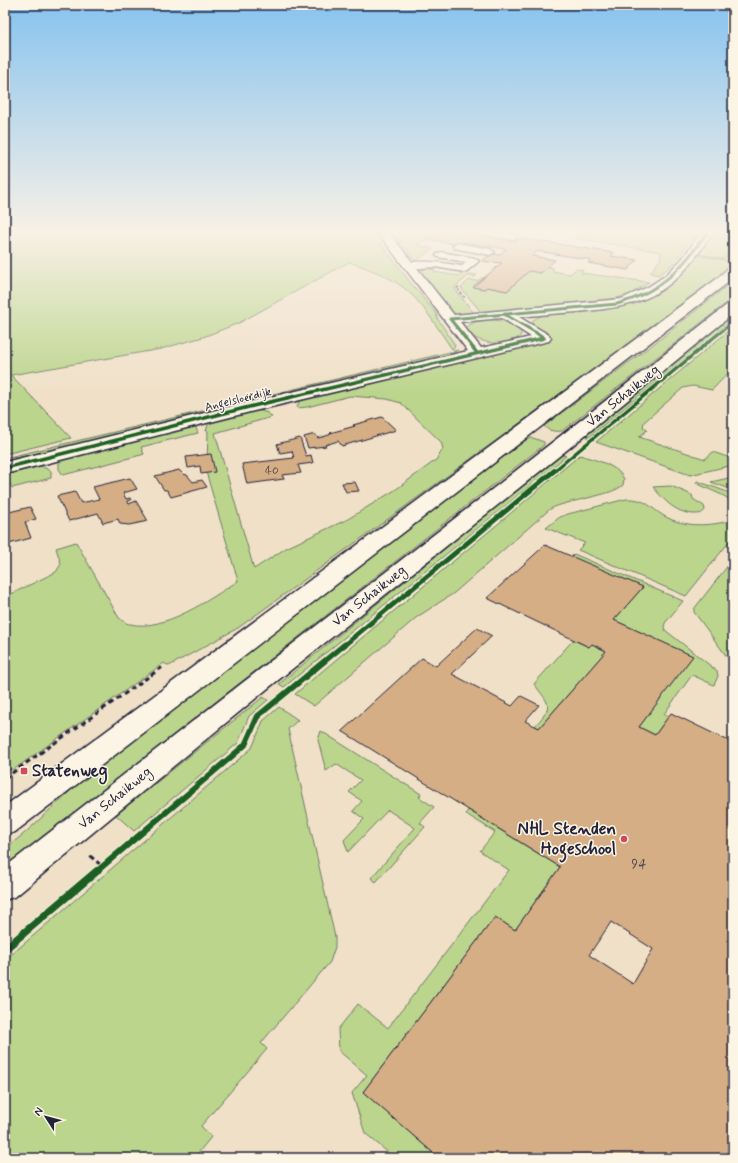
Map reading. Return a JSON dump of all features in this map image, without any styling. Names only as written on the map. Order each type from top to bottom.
[{"type":"street","points":[[425,284],[477,353]]},
{"type":"street","points":[[450,319],[617,304],[640,297],[657,284]]},
{"type":"street","points":[[5,823],[718,284]]},
{"type":"street","name":"Van Schaikweg","points":[[5,886],[258,683],[583,428],[733,307]]},
{"type":"street","name":"Angelsloërdijk","points":[[5,468],[261,404],[544,338],[504,314]]},
{"type":"path","points":[[5,778],[164,666]]},
{"type":"path","points":[[88,854],[102,866]]},
{"type":"path","points":[[96,872],[108,861]]},
{"type":"green space","points":[[5,284],[309,284],[239,323],[203,337],[161,349],[11,375],[71,438],[5,454],[5,417],[9,413],[5,411]]},
{"type":"green space","points":[[399,284],[412,284],[438,316],[436,316],[455,345],[454,348],[452,349],[422,306]]},
{"type":"green space","points":[[430,284],[458,284],[454,288],[474,313],[454,315]]},
{"type":"green space","points":[[465,284],[476,284],[473,287],[484,289],[487,287],[507,291],[514,284],[646,284],[631,294],[606,301],[481,312],[461,288]]},
{"type":"green space","points":[[668,284],[709,284],[688,301],[238,628],[169,666],[164,663],[13,770],[11,769],[5,773],[5,597],[56,572],[61,564],[56,548],[76,542],[119,618],[129,624],[143,625],[172,619],[200,605],[238,581],[204,465],[207,463],[208,431],[206,431],[209,422],[257,410],[268,413],[272,417],[215,433],[254,569],[286,548],[348,519],[395,490],[436,460],[443,449],[441,442],[401,403],[387,399],[350,396],[298,408],[297,406],[301,399],[553,338],[535,326],[532,323],[533,320],[543,315],[588,311],[628,304],[647,297]]},
{"type":"green space","points":[[729,284],[733,284],[733,298],[562,431],[552,431],[544,426],[664,336]]},
{"type":"green space","points":[[733,314],[733,319],[589,437],[587,437],[589,431]]},
{"type":"green space","points":[[489,319],[511,323],[521,329],[521,335],[508,342],[492,343],[477,339],[465,330],[467,326],[475,322]]},
{"type":"green space","points":[[733,327],[733,368],[712,390],[693,386],[683,388],[644,422],[643,427],[647,430],[639,437],[705,459],[713,452],[733,459],[733,465],[690,475],[596,442]]},
{"type":"green space","points":[[458,350],[451,354],[22,457],[5,458]]},
{"type":"green space","points":[[195,425],[198,433],[141,447],[144,454],[141,455],[63,475],[59,469],[59,461]]},
{"type":"green space","points":[[529,438],[544,442],[544,445],[5,867],[5,849],[26,832],[114,750]]},
{"type":"green space","points":[[563,455],[566,456],[284,687],[279,684],[557,457]]},
{"type":"green space","points":[[580,455],[611,466],[621,474],[624,479],[623,485],[617,489],[600,495],[550,509],[454,593],[417,617],[314,706],[295,694]]},
{"type":"green space","points":[[41,466],[51,471],[51,478],[12,488],[6,475]]},
{"type":"green space","points":[[733,477],[733,490],[711,482]]},
{"type":"green space","points":[[697,481],[733,494],[733,502],[724,496],[696,483]]},
{"type":"green space","points":[[671,486],[692,495],[693,499],[704,506],[705,510],[702,513],[697,514],[681,511],[670,505],[653,487]]},
{"type":"green space","points":[[626,499],[633,499],[643,502],[664,516],[681,523],[707,525],[733,520],[733,537],[686,596],[578,550],[585,543],[546,528],[560,517],[568,514]]},
{"type":"green space","points":[[574,554],[683,601],[665,623],[665,630],[717,671],[718,676],[714,685],[692,675],[664,714],[669,716],[655,735],[639,727],[692,656],[614,620],[643,587],[571,557]]},
{"type":"green space","points":[[733,559],[733,595],[731,598],[733,600],[733,665],[694,612],[694,609]]},
{"type":"green space","points":[[573,640],[589,647],[592,644],[606,651],[539,728],[535,726],[545,714],[548,705],[544,696],[534,684]]},
{"type":"green space","points":[[263,697],[268,700],[249,716],[238,743],[134,831],[116,815]]},
{"type":"green space","points":[[279,707],[298,720],[288,729],[335,937],[335,947],[330,962],[261,1043],[267,1049],[201,1126],[211,1137],[194,1158],[5,1158],[5,960],[252,748],[263,721]]},
{"type":"green space","points":[[321,731],[421,794],[419,797],[434,807],[420,823],[425,827],[376,882],[371,878],[415,828],[388,810],[348,852],[344,840],[364,819],[353,811],[362,801],[349,792],[361,780],[336,764],[326,771],[318,740]]},
{"type":"green space","points":[[468,810],[560,867],[515,930],[495,917],[363,1092],[439,1158],[400,1158],[391,1155],[365,1133],[352,1093],[367,1075],[339,1051],[338,1029],[358,1004],[388,1028],[509,870],[480,851],[495,832],[466,814]]},
{"type":"building","points":[[476,284],[514,284],[507,291],[487,287],[484,289],[473,287]]},
{"type":"building","points":[[382,417],[396,430],[342,446],[338,441],[325,445],[326,446],[308,448],[304,437],[315,434],[318,438],[326,436],[331,434],[330,433],[355,426],[353,425]]},
{"type":"building","points":[[300,438],[306,456],[311,455],[313,463],[298,465],[301,473],[282,475],[284,479],[247,484],[242,464],[294,458],[292,451],[280,453],[277,444]]},
{"type":"building","points":[[211,454],[215,472],[201,474],[200,466],[188,468],[186,457]]},
{"type":"building","points":[[179,470],[183,474],[187,475],[193,482],[202,480],[207,487],[171,497],[167,490],[164,490],[155,476]]},
{"type":"building","points":[[130,478],[137,489],[123,493],[126,499],[130,498],[131,500],[127,501],[129,504],[136,501],[148,521],[129,525],[120,524],[118,519],[103,523],[98,513],[69,521],[57,496],[75,492],[81,503],[99,499],[93,487]]},
{"type":"building","points":[[355,482],[359,491],[346,492],[342,483]]},
{"type":"building","points":[[30,507],[36,519],[25,522],[31,538],[5,545],[5,513]]},
{"type":"building","name":"NHL Stenden Hogeschool","points":[[545,545],[643,587],[614,620],[693,656],[639,727],[655,735],[671,713],[733,743],[733,1158],[439,1158],[363,1092],[495,917],[515,930],[560,867],[342,731],[422,658],[436,666],[477,628],[492,636],[452,674],[512,706],[521,696],[539,705],[525,721],[539,728],[606,651],[592,644],[589,647],[487,598]],"holes":[[[611,922],[653,949],[633,984],[589,955]]]},
{"type":"cycle path","points":[[477,353],[450,319],[617,304],[626,302],[653,290],[661,284]]},
{"type":"cycle path","points":[[5,468],[253,406],[544,338],[504,314]]},
{"type":"cycle path","points":[[5,949],[245,745],[258,716],[733,322]]},
{"type":"place","name":"Statenweg","points":[[24,771]]},
{"type":"place","name":"NHL Stenden Hogeschool","points":[[624,839]]}]
